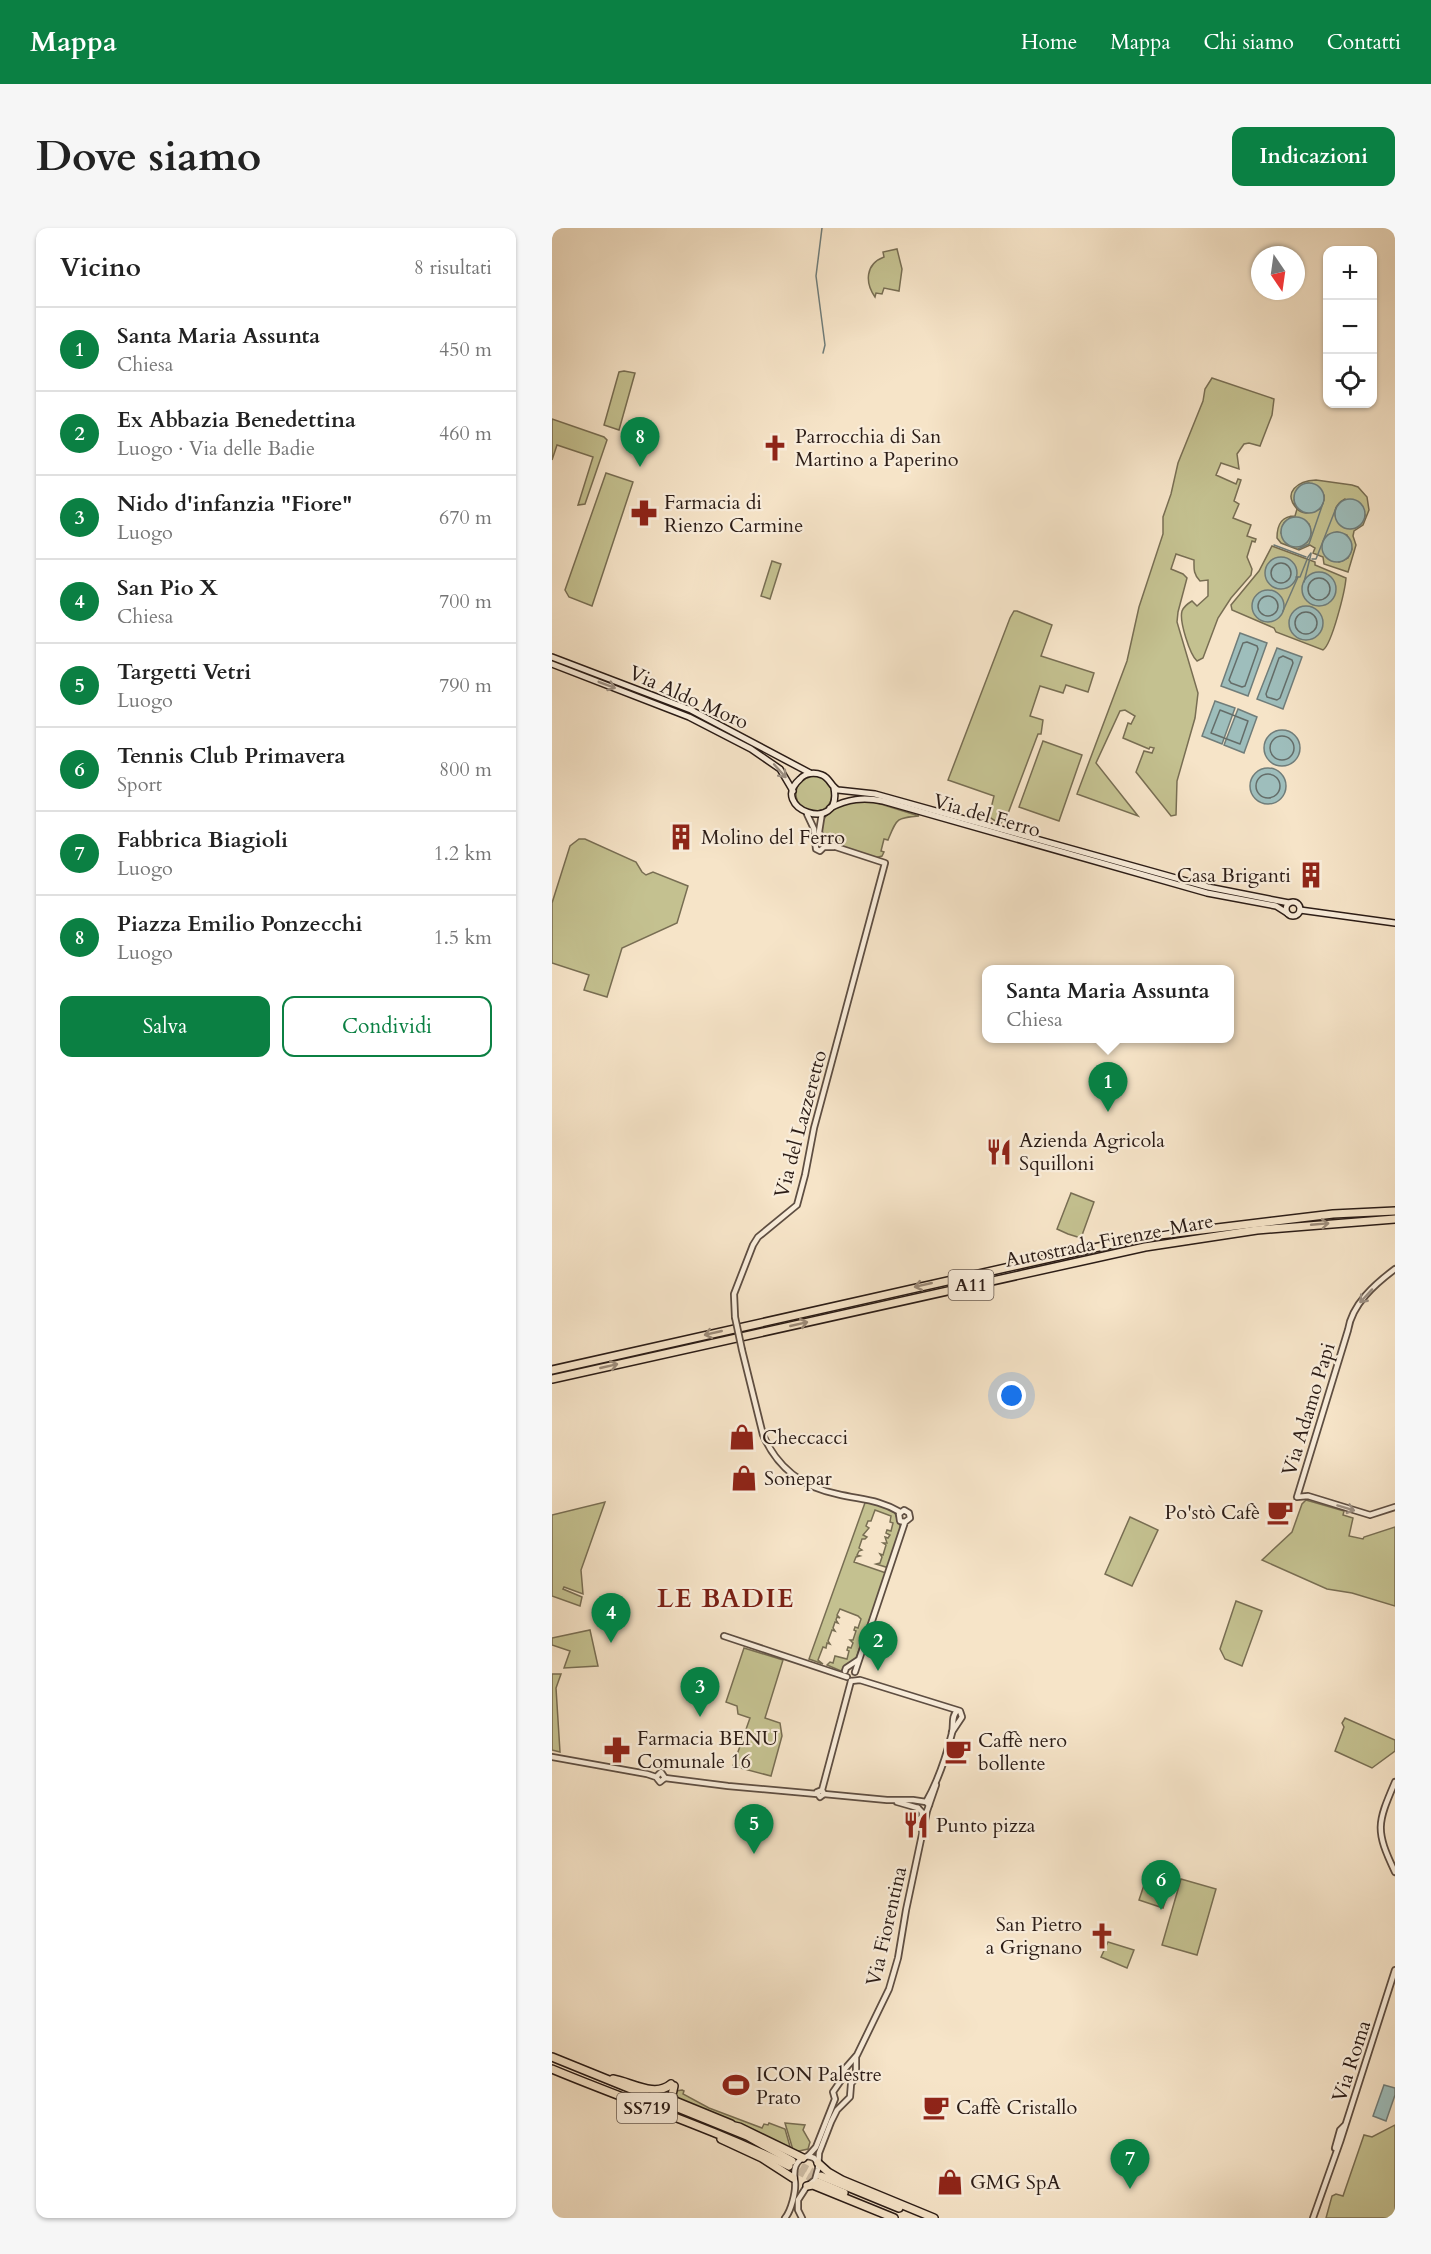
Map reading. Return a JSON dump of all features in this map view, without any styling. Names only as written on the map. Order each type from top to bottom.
[{"type":"highway","name":"Autostrada Firenze-Mare","points":[[552,1370],[1143,1237],[1333,1214],[1395,1211]]},
{"type":"highway","name":"Autostrada Firenze-Mare","points":[[552,1379],[1145,1247],[1257,1230],[1395,1219]]},
{"type":"highway","name":"SS719","points":[[552,2057],[747,2136],[790,2163],[552,2069]]},
{"type":"highway","points":[[596,2075],[652,2090],[665,2089],[673,2085],[672,2095],[675,2101],[805,2157]]},
{"type":"highway","points":[[700,2117],[739,2127]]},
{"type":"highway","points":[[681,2120],[762,2158],[794,2181]]},
{"type":"highway","points":[[818,2163],[842,2180],[932,2218]]},
{"type":"highway","points":[[903,2218],[820,2179],[912,2213],[932,2218]]},
{"type":"highway","points":[[807,2186],[813,2185],[894,2218]]},
{"type":"main road","name":"Via Aldo Moro","points":[[552,657],[691,711],[810,773],[824,775],[834,788],[875,794],[925,807]]},
{"type":"main road","name":"Via Aldo Moro","points":[[552,664],[689,717],[751,749],[780,769],[793,791],[796,805],[807,814]]},
{"type":"main road","points":[[793,791],[800,778],[810,773]]},
{"type":"main road","points":[[807,814],[822,813],[829,809],[834,800],[834,788]]},
{"type":"main road","name":"Via del Ferro","points":[[829,809],[853,799],[868,798],[1207,893],[1276,906],[1287,913]]},
{"type":"main road","name":"Via del Ferro","points":[[925,807],[1208,887],[1289,903]]},
{"type":"main road","points":[[1289,903],[1298,903],[1300,910],[1295,916],[1287,913],[1286,907],[1289,903]]},
{"type":"main road","points":[[1300,910],[1395,923]]},
{"type":"street","points":[[822,813],[819,832],[824,847]]},
{"type":"street","points":[[807,814],[814,829],[816,849],[820,851],[824,847],[836,847]]},
{"type":"street","points":[[823,840],[836,847]]},
{"type":"street","name":"Via del Lazzeretto","points":[[836,847],[885,863],[814,1128],[806,1175],[797,1205],[758,1237],[753,1245],[734,1294],[735,1317],[762,1435],[768,1447],[784,1467],[794,1477],[816,1489],[868,1498],[892,1507],[900,1513]]},
{"type":"street","name":"Via Adamo Papi","points":[[1395,1269],[1363,1298],[1351,1316],[1297,1497],[1308,1496],[1370,1515],[1395,1506]]},
{"type":"street","name":"Via del Lazzeretto","points":[[906,1510],[910,1514],[910,1519],[904,1524],[899,1520],[900,1513],[906,1510]]},
{"type":"street","points":[[821,1793],[858,1660],[904,1524]]},
{"type":"street","points":[[724,1636],[854,1678]]},
{"type":"street","points":[[835,1673],[845,1671],[858,1660]]},
{"type":"street","points":[[850,1667],[854,1678]]},
{"type":"street","points":[[845,1671],[854,1678]]},
{"type":"street","name":"Via Fiorentina","points":[[854,1678],[946,1707],[956,1716],[936,1785],[922,1810]]},
{"type":"street","points":[[552,1757],[656,1777],[660,1782],[665,1778],[728,1786],[926,1803]]},
{"type":"street","points":[[1395,1782],[1381,1814],[1379,1828],[1382,1845],[1395,1872]]},
{"type":"street","points":[[887,1800],[922,1810]]},
{"type":"street","name":"Via Fiorentina","points":[[805,2157],[816,2146],[835,2099],[833,2092],[842,2079],[843,2071],[857,2055],[889,1989],[898,1958],[922,1833],[922,1810],[919,1803],[926,1803]]},
{"type":"street","name":"Via Roma","points":[[1313,2218],[1335,2154],[1338,2136],[1344,2126],[1395,1970]]},
{"type":"street","name":"Via Fiorentina","points":[[818,2163],[819,2153],[831,2122],[843,2102],[849,2097],[851,2084],[856,2077],[857,2055]]},
{"type":"street","points":[[846,2068],[852,2067],[856,2070]]},
{"type":"street","points":[[835,2099],[843,2102]]},
{"type":"street","points":[[785,2218],[790,2213],[794,2168],[805,2157],[814,2158],[818,2163],[814,2180],[798,2200],[802,2217]]},
{"type":"street","points":[[794,2181],[800,2186],[807,2186]]},
{"type":"street","points":[[790,2213],[796,2213],[802,2217]]},
{"type":"shaded area","points":[[897,249],[902,269],[899,291],[884,288],[882,294],[876,293],[875,297],[868,280],[870,269],[873,264],[884,257],[883,252]]},
{"type":"shaded area","points":[[619,372],[635,373],[619,430],[604,425]]},
{"type":"shaded area","points":[[1212,378],[1274,399],[1272,415],[1260,446],[1244,444],[1237,454],[1239,469],[1221,463],[1216,475],[1236,484],[1238,479],[1241,480],[1234,501],[1239,504],[1233,518],[1251,525],[1247,536],[1256,539],[1255,542],[1252,541],[1247,557],[1252,569],[1251,575],[1231,598],[1218,618],[1203,658],[1197,661],[1186,638],[1181,616],[1186,605],[1192,601],[1197,606],[1208,596],[1208,580],[1200,581],[1196,576],[1194,560],[1176,554],[1171,569],[1187,578],[1177,622],[1198,693],[1195,718],[1177,781],[1176,815],[1171,816],[1136,772],[1144,751],[1152,753],[1154,748],[1149,749],[1123,738],[1128,723],[1131,724],[1135,716],[1125,710],[1120,711],[1096,763],[1138,816],[1077,794],[1127,661],[1139,607],[1163,534],[1163,517],[1178,463],[1203,401],[1205,389]]},
{"type":"shaded area","points":[[552,419],[607,440],[585,504],[578,505],[593,457],[557,445],[552,460]]},
{"type":"shaded area","points":[[606,473],[633,482],[592,606],[569,597],[565,590]]},
{"type":"shaded area","points":[[1309,481],[1352,485],[1358,487],[1367,497],[1369,510],[1363,525],[1354,531],[1356,545],[1348,572],[1324,564],[1323,557],[1313,553],[1315,548],[1310,545],[1299,550],[1281,543],[1277,538],[1281,522],[1290,516],[1295,516],[1297,509],[1291,497],[1294,488]],"holes":[[[1309,483],[1324,495],[1320,509],[1306,513],[1297,508],[1294,499],[1303,485]],[[1345,499],[1365,515],[1360,524],[1354,528],[1341,525],[1335,512],[1337,505]],[[1291,517],[1309,524],[1311,533],[1307,542],[1281,533],[1284,523]],[[1337,532],[1347,535],[1352,549],[1348,558],[1339,562],[1328,535]]]},
{"type":"shaded area","points":[[1272,546],[1315,562],[1315,565],[1346,578],[1334,628],[1323,650],[1276,632],[1274,628],[1232,610],[1231,605],[1259,571]]},
{"type":"shaded area","points":[[772,561],[781,564],[770,599],[761,596]]},
{"type":"shaded area","points":[[1014,611],[1052,625],[1041,656],[1094,673],[1088,692],[1066,685],[1063,693],[1040,686],[1030,716],[1043,720],[1041,734],[1038,734],[1007,816],[1000,824],[989,817],[994,796],[948,780],[1010,618]]},
{"type":"shaded area","points":[[1043,741],[1082,755],[1059,821],[1019,807]]},
{"type":"shaded area","points":[[814,776],[827,781],[832,794],[827,807],[814,812],[801,807],[796,794],[801,781]]},
{"type":"shaded area","points":[[855,801],[871,801],[919,816],[898,820],[888,840],[884,839],[882,856],[875,858],[824,840],[822,825],[824,819],[840,806]]},
{"type":"shaded area","points":[[579,839],[585,839],[636,862],[646,875],[653,872],[688,886],[677,923],[622,948],[607,997],[584,990],[589,975],[552,963],[552,903],[570,846]]},
{"type":"shaded area","points":[[1071,1193],[1094,1202],[1081,1238],[1057,1229]]},
{"type":"shaded area","points":[[866,1500],[894,1511],[901,1528],[889,1568],[876,1564],[880,1563],[882,1557],[880,1554],[883,1555],[886,1545],[883,1543],[887,1543],[885,1537],[888,1538],[890,1535],[886,1533],[887,1530],[891,1531],[893,1523],[890,1522],[891,1516],[875,1510],[871,1521],[868,1521],[866,1526],[869,1528],[863,1535],[867,1537],[862,1539],[859,1548],[862,1550],[857,1555],[860,1556],[856,1557],[854,1562],[886,1573],[856,1658],[841,1671],[827,1665],[830,1662],[833,1663],[835,1656],[847,1659],[848,1647],[851,1648],[853,1643],[850,1640],[853,1640],[855,1627],[858,1628],[861,1619],[840,1609],[837,1615],[840,1618],[837,1617],[838,1623],[835,1622],[833,1628],[835,1631],[832,1630],[828,1641],[830,1644],[827,1643],[826,1648],[823,1647],[818,1660],[823,1664],[809,1659]]},
{"type":"shaded area","points":[[1306,1500],[1344,1511],[1343,1515],[1353,1518],[1349,1536],[1363,1539],[1395,1527],[1395,1606],[1352,1593],[1327,1589],[1262,1560],[1292,1532],[1302,1504]]},
{"type":"shaded area","points":[[605,1502],[581,1570],[583,1594],[564,1587],[563,1589],[582,1597],[580,1606],[552,1596],[552,1515]]},
{"type":"shaded area","points":[[1130,1517],[1158,1530],[1132,1586],[1105,1574]]},
{"type":"shaded area","points":[[1236,1601],[1262,1611],[1242,1666],[1225,1659],[1220,1649]]},
{"type":"shaded area","points":[[590,1630],[598,1666],[564,1668],[570,1651],[552,1645],[552,1638]]},
{"type":"shaded area","points":[[744,1648],[783,1660],[765,1718],[780,1723],[782,1736],[771,1776],[733,1766],[750,1718],[738,1714],[737,1706],[726,1702]]},
{"type":"shaded area","points":[[552,1674],[561,1674],[556,1688],[560,1752],[552,1750]]},
{"type":"shaded area","points":[[1345,1718],[1395,1740],[1395,1751],[1372,1768],[1335,1751]]},
{"type":"shaded area","points":[[1147,1876],[1171,1884],[1163,1908],[1139,1900]]},
{"type":"shaded area","points":[[1181,1879],[1216,1889],[1197,1955],[1162,1945]]},
{"type":"shaded area","points":[[1108,1942],[1134,1950],[1127,1968],[1101,1957]]},
{"type":"shaded area","points":[[682,2090],[683,2094],[709,2108],[762,2128],[764,2124],[769,2123],[785,2129],[791,2150],[678,2100],[676,2091]]},
{"type":"shaded area","points":[[785,2123],[805,2125],[803,2130],[810,2142],[808,2149],[793,2150]]},
{"type":"shaded area","points":[[1395,2125],[1395,2218],[1326,2218],[1332,2196],[1336,2194],[1343,2196],[1364,2135],[1372,2137]]},
{"type":"water","points":[[1309,483],[1320,487],[1324,498],[1320,509],[1309,513],[1298,509],[1294,498],[1298,487]]},
{"type":"water","points":[[1350,499],[1361,503],[1365,514],[1361,525],[1350,529],[1339,525],[1335,514],[1339,503]]},
{"type":"water","points":[[1296,517],[1307,521],[1311,532],[1307,543],[1296,547],[1285,543],[1281,532],[1285,521]]},
{"type":"water","points":[[1337,532],[1348,536],[1352,547],[1348,558],[1337,562],[1326,558],[1322,547],[1326,536]]},
{"type":"water","points":[[1281,557],[1292,562],[1297,573],[1292,584],[1281,589],[1270,584],[1265,573],[1270,562]]},
{"type":"water","points":[[1319,572],[1331,577],[1336,589],[1331,601],[1319,606],[1307,601],[1302,589],[1307,577]]},
{"type":"water","points":[[1268,590],[1279,595],[1284,606],[1279,617],[1268,622],[1257,617],[1252,606],[1257,595]]},
{"type":"water","points":[[1306,606],[1318,611],[1323,623],[1318,635],[1306,640],[1294,635],[1289,623],[1294,611]]},
{"type":"water","points":[[1240,633],[1267,643],[1248,696],[1221,686]]},
{"type":"water","points":[[1277,648],[1302,657],[1283,709],[1257,699]]},
{"type":"water","points":[[1215,701],[1235,708],[1222,744],[1202,736]]},
{"type":"water","points":[[1238,709],[1257,717],[1244,753],[1224,745]]},
{"type":"water","points":[[1282,730],[1294,736],[1300,748],[1294,760],[1282,766],[1270,760],[1264,748],[1270,736]]},
{"type":"water","points":[[1268,768],[1280,774],[1286,786],[1280,798],[1268,804],[1256,798],[1250,786],[1256,774]]},
{"type":"water","points":[[1384,2085],[1395,2088],[1395,2095],[1386,2121],[1373,2116]]},
{"type":"waterway","points":[[822,228],[816,276],[825,345],[823,353]]},
{"type":"waterway","points":[[1298,549],[1309,544],[1323,503]]},
{"type":"waterway","points":[[1312,559],[1316,559],[1336,508]]},
{"type":"waterway","points":[[1274,545],[1306,557]]},
{"type":"waterway","points":[[1296,577],[1300,577],[1311,553]]},
{"type":"waterway","points":[[1304,582],[1311,554]]},
{"type":"waterway","points":[[1283,611],[1298,577]]},
{"type":"tunnel","points":[[792,2161],[821,2176]]},
{"type":"tunnel","points":[[789,2166],[818,2182]]},
{"type":"place","name":"Parrocchia di San Martino a Paperino","points":[[775,448]]},
{"type":"place","name":"Piazza Emilio Ponzecchi","points":[[640,467]]},
{"type":"place","name":"Farmacia di Rienzo Carmine","points":[[644,513]]},
{"type":"place","name":"Molino del Ferro","points":[[681,837]]},
{"type":"place","name":"Casa Briganti","points":[[1311,875]]},
{"type":"place","name":"Santa Maria Assunta","points":[[1108,1112]]},
{"type":"place","name":"Azienda Agricola Squilloni","points":[[999,1152]]},
{"type":"place","name":"Checcacci","points":[[742,1437]]},
{"type":"place","name":"Sonepar","points":[[744,1478]]},
{"type":"place","name":"Po'stò Cafè","points":[[1280,1512]]},
{"type":"place","name":"San Pio X","points":[[611,1643]]},
{"type":"place","name":"Ex Abbazia Benedettina","points":[[878,1671]]},
{"type":"place","name":"Nido d'infanzia \"Fiore\"","points":[[700,1717]]},
{"type":"place","name":"Farmacia BENU Comunale 16","points":[[617,1750]]},
{"type":"place","name":"Caffè nero bollente","points":[[958,1751]]},
{"type":"place","name":"Punto pizza","points":[[916,1825]]},
{"type":"place","name":"Targetti Vetri","points":[[754,1854]]},
{"type":"place","name":"Tennis Club Primavera","points":[[1161,1910]]},
{"type":"place","name":"San Pietro a Grignano","points":[[1102,1936]]},
{"type":"place","name":"ICON Palestre Prato","points":[[736,2085]]},
{"type":"place","name":"Caffè Cristallo","points":[[936,2107]]},
{"type":"place","name":"GMG SpA","points":[[950,2182]]},
{"type":"place","name":"Fabbrica Biagioli","points":[[1130,2189]]},
{"type":"district","name":"LE BADIE","points":[[726,1598]]}]
